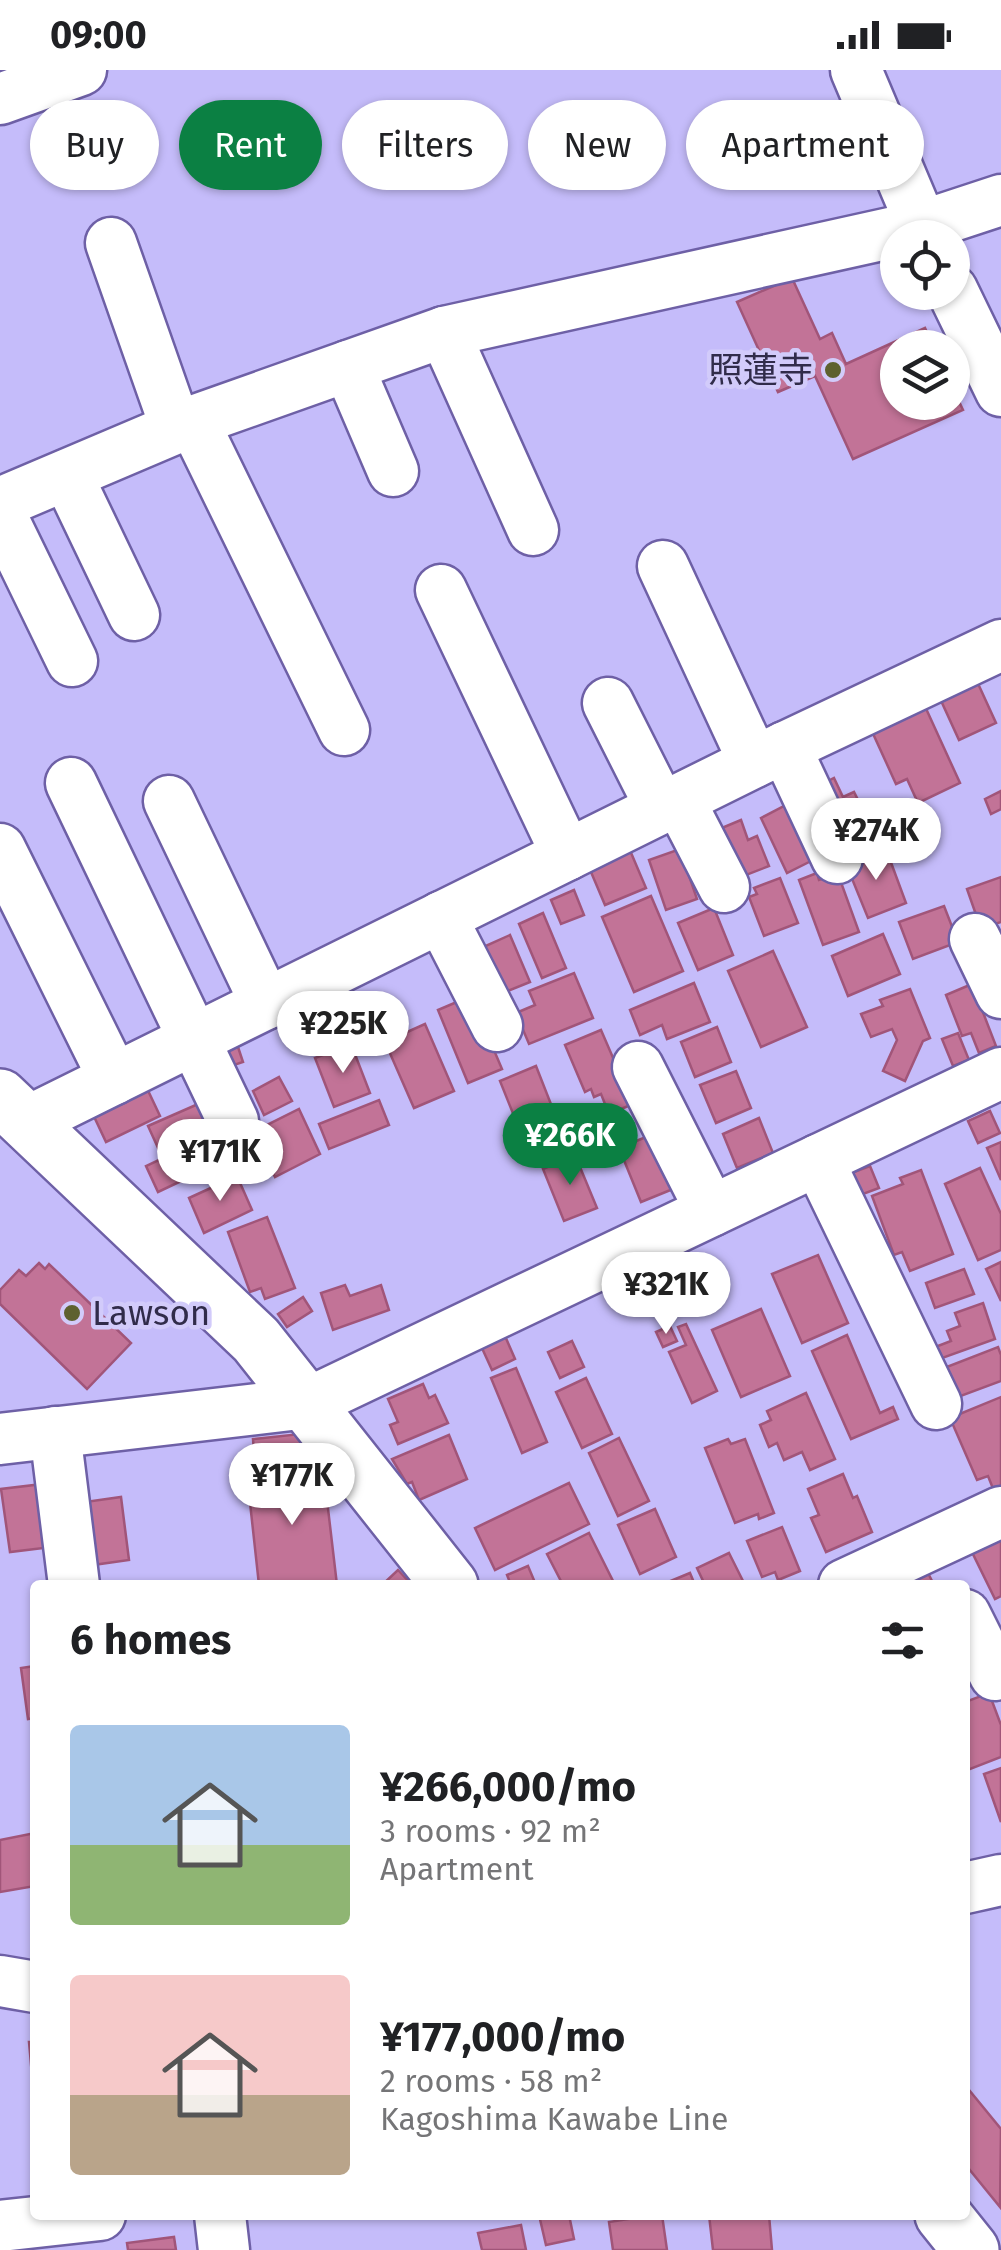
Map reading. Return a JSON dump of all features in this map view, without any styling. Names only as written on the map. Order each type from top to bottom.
[{"type":"main road","points":[[14,1110],[256,1340],[446,1580]]},
{"type":"main road","points":[[947,2220],[971,2250]]},
{"type":"street","points":[[0,99],[81,70]]},
{"type":"street","points":[[856,70],[920,220]]},
{"type":"street","points":[[954,220],[1001,200]]},
{"type":"street","points":[[0,504],[184,424],[444,332],[880,241]]},
{"type":"street","points":[[112,243],[184,424],[344,730]]},
{"type":"street","points":[[962,310],[1001,391]]},
{"type":"street","points":[[444,332],[533,530]]},
{"type":"street","points":[[348,366],[393,472]]},
{"type":"street","points":[[67,475],[134,615]]},
{"type":"street","points":[[0,514],[72,661]]},
{"type":"street","points":[[662,566],[770,755],[837,858]]},
{"type":"street","points":[[441,590],[566,855]]},
{"type":"street","points":[[14,1110],[114,1079],[1001,645]]},
{"type":"street","points":[[608,703],[724,887]]},
{"type":"street","points":[[71,783],[233,1121]]},
{"type":"street","points":[[168,800],[266,1004]]},
{"type":"street","points":[[0,849],[114,1079]]},
{"type":"street","points":[[440,917],[497,1026]]},
{"type":"street","points":[[975,939],[1001,993]]},
{"type":"street","points":[[638,1068],[712,1211]]},
{"type":"street","points":[[0,1439],[308,1402],[1001,1073]]},
{"type":"street","points":[[818,1160],[936,1404]]},
{"type":"street","points":[[55,1432],[73,1580]]},
{"type":"street","points":[[869,1580],[940,1565],[1001,1512]]},
{"type":"street","points":[[970,1625],[995,1674]]},
{"type":"street","points":[[970,1887],[1001,1880]]},
{"type":"street","points":[[0,1981],[30,1986]]},
{"type":"street","points":[[0,2226],[55,2220]]},
{"type":"street","points":[[221,2220],[224,2250]]},
{"type":"building","name":"照蓮寺","points":[[792,278],[820,339],[832,333],[846,364],[880,349],[880,420],[941,420],[853,459],[815,376],[778,392],[737,302]]},
{"type":"building","points":[[975,677],[996,723],[959,740],[938,694]]},
{"type":"building","points":[[923,702],[960,783],[918,803],[907,779],[896,784],[870,727]]},
{"type":"building","points":[[834,778],[843,797],[854,792],[875,834],[848,848],[818,786]]},
{"type":"building","points":[[1001,791],[1001,809],[991,814],[985,799]]},
{"type":"building","points":[[786,805],[813,860],[787,873],[761,818]]},
{"type":"building","points":[[741,820],[748,840],[757,836],[769,866],[736,879],[717,830]]},
{"type":"building","points":[[629,848],[646,888],[605,905],[588,865]]},
{"type":"building","points":[[680,849],[697,899],[666,910],[649,860]]},
{"type":"building","points":[[886,849],[906,903],[868,918],[846,864]]},
{"type":"building","points":[[817,873],[819,880],[838,874],[859,932],[823,945],[799,880]]},
{"type":"building","points":[[1001,877],[1001,922],[981,929],[967,889]]},
{"type":"building","points":[[780,878],[798,923],[764,936],[749,897],[757,894],[754,888]]},
{"type":"building","points":[[574,890],[584,915],[561,924],[551,900]]},
{"type":"building","points":[[651,896],[683,971],[634,992],[602,917]]},
{"type":"building","points":[[944,906],[958,942],[913,959],[899,922]]},
{"type":"building","points":[[714,908],[733,955],[698,970],[678,923]]},
{"type":"building","points":[[543,913],[566,968],[542,978],[519,924]]},
{"type":"building","points":[[883,934],[900,974],[848,996],[832,956]]},
{"type":"building","points":[[510,935],[530,982],[498,995],[479,949]]},
{"type":"building","points":[[773,951],[807,1027],[761,1047],[728,971]]},
{"type":"building","points":[[574,973],[593,1018],[529,1044],[516,1013],[535,1005],[529,991]]},
{"type":"building","points":[[694,983],[710,1022],[667,1039],[662,1025],[640,1035],[630,1010]]},
{"type":"building","points":[[972,984],[996,1046],[979,1053],[971,1033],[962,1036],[946,995]]},
{"type":"building","points":[[910,989],[930,1038],[923,1041],[905,1081],[883,1071],[897,1040],[892,1029],[871,1037],[861,1014],[883,1006],[880,1000]]},
{"type":"building","points":[[471,996],[502,1069],[468,1083],[438,1010]]},
{"type":"building","points":[[425,1024],[454,1091],[414,1108],[385,1042]]},
{"type":"building","points":[[717,1027],[731,1062],[695,1077],[681,1042]]},
{"type":"building","points":[[601,1030],[633,1104],[609,1114],[601,1094],[594,1097],[591,1089],[585,1092],[565,1045]]},
{"type":"building","points":[[958,1033],[969,1060],[953,1066],[942,1039]]},
{"type":"building","points":[[236,1041],[243,1062],[231,1066],[224,1045]]},
{"type":"building","points":[[351,1044],[370,1093],[334,1107],[315,1058]]},
{"type":"building","points":[[536,1066],[556,1117],[520,1131],[500,1081]]},
{"type":"building","points":[[736,1071],[751,1108],[716,1123],[700,1085]]},
{"type":"building","points":[[279,1077],[292,1101],[264,1115],[253,1091]]},
{"type":"building","points":[[144,1082],[160,1116],[106,1142],[90,1108]]},
{"type":"building","points":[[379,1100],[389,1125],[329,1149],[319,1124]]},
{"type":"building","points":[[205,1101],[215,1125],[159,1150],[148,1126]]},
{"type":"building","points":[[299,1109],[320,1154],[275,1177],[253,1132]]},
{"type":"building","points":[[990,1111],[1000,1133],[978,1143],[968,1121]]},
{"type":"building","points":[[759,1118],[773,1153],[737,1168],[723,1134]]},
{"type":"building","points":[[216,1133],[228,1159],[158,1192],[146,1166]]},
{"type":"building","points":[[651,1135],[673,1189],[641,1202],[619,1148]]},
{"type":"building","points":[[1001,1142],[1001,1180],[987,1148]]},
{"type":"building","points":[[575,1155],[597,1208],[564,1221],[543,1169]]},
{"type":"building","points":[[870,1166],[879,1188],[855,1197],[846,1175]]},
{"type":"building","points":[[980,1168],[1001,1214],[1001,1250],[978,1260],[945,1184]]},
{"type":"building","points":[[921,1170],[953,1254],[910,1271],[902,1252],[894,1255],[872,1196],[903,1184],[900,1178]]},
{"type":"building","points":[[237,1176],[252,1210],[204,1233],[189,1198]]},
{"type":"building","points":[[267,1217],[295,1288],[265,1299],[261,1288],[250,1292],[228,1232]]},
{"type":"building","points":[[818,1255],[848,1323],[802,1343],[772,1274]]},
{"type":"building","points":[[1001,1262],[1001,1301],[986,1269]]},
{"type":"building","points":[[39,1263],[45,1269],[49,1264],[131,1343],[87,1389],[0,1304],[0,1290],[19,1270],[26,1276]]},
{"type":"building","points":[[964,1269],[974,1294],[935,1308],[926,1283]]},
{"type":"building","points":[[345,1285],[350,1296],[381,1285],[389,1310],[333,1330],[321,1293]]},
{"type":"building","points":[[303,1297],[312,1311],[287,1327],[278,1314]]},
{"type":"building","points":[[983,1303],[995,1339],[934,1361],[930,1349],[951,1341],[947,1331],[960,1326],[955,1313]]},
{"type":"building","points":[[761,1309],[790,1376],[741,1397],[712,1330]]},
{"type":"building","points":[[686,1324],[717,1391],[692,1403],[669,1352],[686,1345],[678,1327]]},
{"type":"building","points":[[670,1326],[677,1341],[663,1347],[656,1332]]},
{"type":"building","points":[[847,1335],[880,1413],[893,1407],[898,1419],[851,1439],[812,1351]]},
{"type":"building","points":[[505,1336],[515,1359],[492,1370],[481,1346]]},
{"type":"building","points":[[572,1341],[584,1367],[560,1378],[548,1352]]},
{"type":"building","points":[[998,1347],[1001,1381],[950,1400],[939,1370]]},
{"type":"building","points":[[516,1368],[547,1442],[522,1453],[491,1378]]},
{"type":"building","points":[[586,1378],[612,1434],[582,1448],[556,1392]]},
{"type":"building","points":[[423,1384],[429,1398],[435,1395],[448,1423],[398,1444],[390,1425],[398,1422],[388,1399]]},
{"type":"building","points":[[806,1393],[835,1459],[810,1470],[802,1452],[784,1460],[777,1443],[769,1447],[760,1425],[771,1420],[767,1411]]},
{"type":"building","points":[[1001,1397],[1001,1488],[994,1491],[988,1476],[977,1480],[950,1418]]},
{"type":"building","points":[[300,1434],[303,1459],[255,1464],[253,1439]]},
{"type":"building","points":[[449,1435],[467,1479],[419,1500],[412,1482],[407,1484],[392,1459]]},
{"type":"building","points":[[619,1438],[649,1501],[618,1516],[589,1453]]},
{"type":"building","points":[[728,1439],[731,1444],[745,1439],[774,1513],[759,1519],[758,1514],[735,1523],[705,1448]]},
{"type":"building","points":[[323,1466],[336,1580],[258,1580],[247,1475]]},
{"type":"building","points":[[843,1474],[872,1532],[826,1552],[811,1518],[819,1515],[808,1489]]},
{"type":"building","points":[[569,1483],[589,1524],[495,1570],[475,1528]]},
{"type":"building","points":[[43,1484],[52,1547],[10,1552],[1,1489]]},
{"type":"building","points":[[121,1497],[129,1560],[93,1565],[85,1502]]},
{"type":"building","points":[[655,1509],[676,1557],[640,1574],[618,1525]]},
{"type":"building","points":[[782,1527],[800,1571],[778,1580],[775,1572],[762,1577],[747,1541]]},
{"type":"building","points":[[589,1533],[612,1580],[560,1580],[547,1554]]},
{"type":"building","points":[[1001,1533],[1001,1596],[995,1599],[970,1548]]},
{"type":"building","points":[[729,1553],[742,1580],[703,1580],[697,1568]]},
{"type":"building","points":[[528,1566],[534,1580],[509,1580],[507,1575]]},
{"type":"building","points":[[398,1570],[407,1580],[387,1580]]},
{"type":"building","points":[[690,1573],[693,1580],[673,1580]]},
{"type":"building","points":[[928,1573],[932,1580],[913,1580]]},
{"type":"building","points":[[30,1667],[30,1719],[28,1719],[21,1668]]},
{"type":"building","points":[[989,1693],[1001,1725],[1001,1757],[970,1769],[970,1700]]},
{"type":"building","points":[[1001,1768],[1001,1822],[984,1774]]},
{"type":"building","points":[[30,1834],[30,1887],[0,1892],[0,1840]]},
{"type":"building","points":[[970,2091],[1001,2129],[1000,2207],[970,2170]]},
{"type":"building","points":[[540,2220],[570,2220],[574,2239],[546,2245]]},
{"type":"building","points":[[663,2220],[667,2250],[613,2250],[609,2222]]},
{"type":"building","points":[[710,2220],[769,2220],[772,2250],[713,2250]]},
{"type":"building","points":[[521,2225],[526,2250],[482,2250],[478,2233]]},
{"type":"building","points":[[174,2237],[176,2250],[128,2250],[127,2243]]},
{"type":"place","name":"照蓮寺","points":[[833,370]]},
{"type":"place","name":"Lawson","points":[[72,1313]]}]
